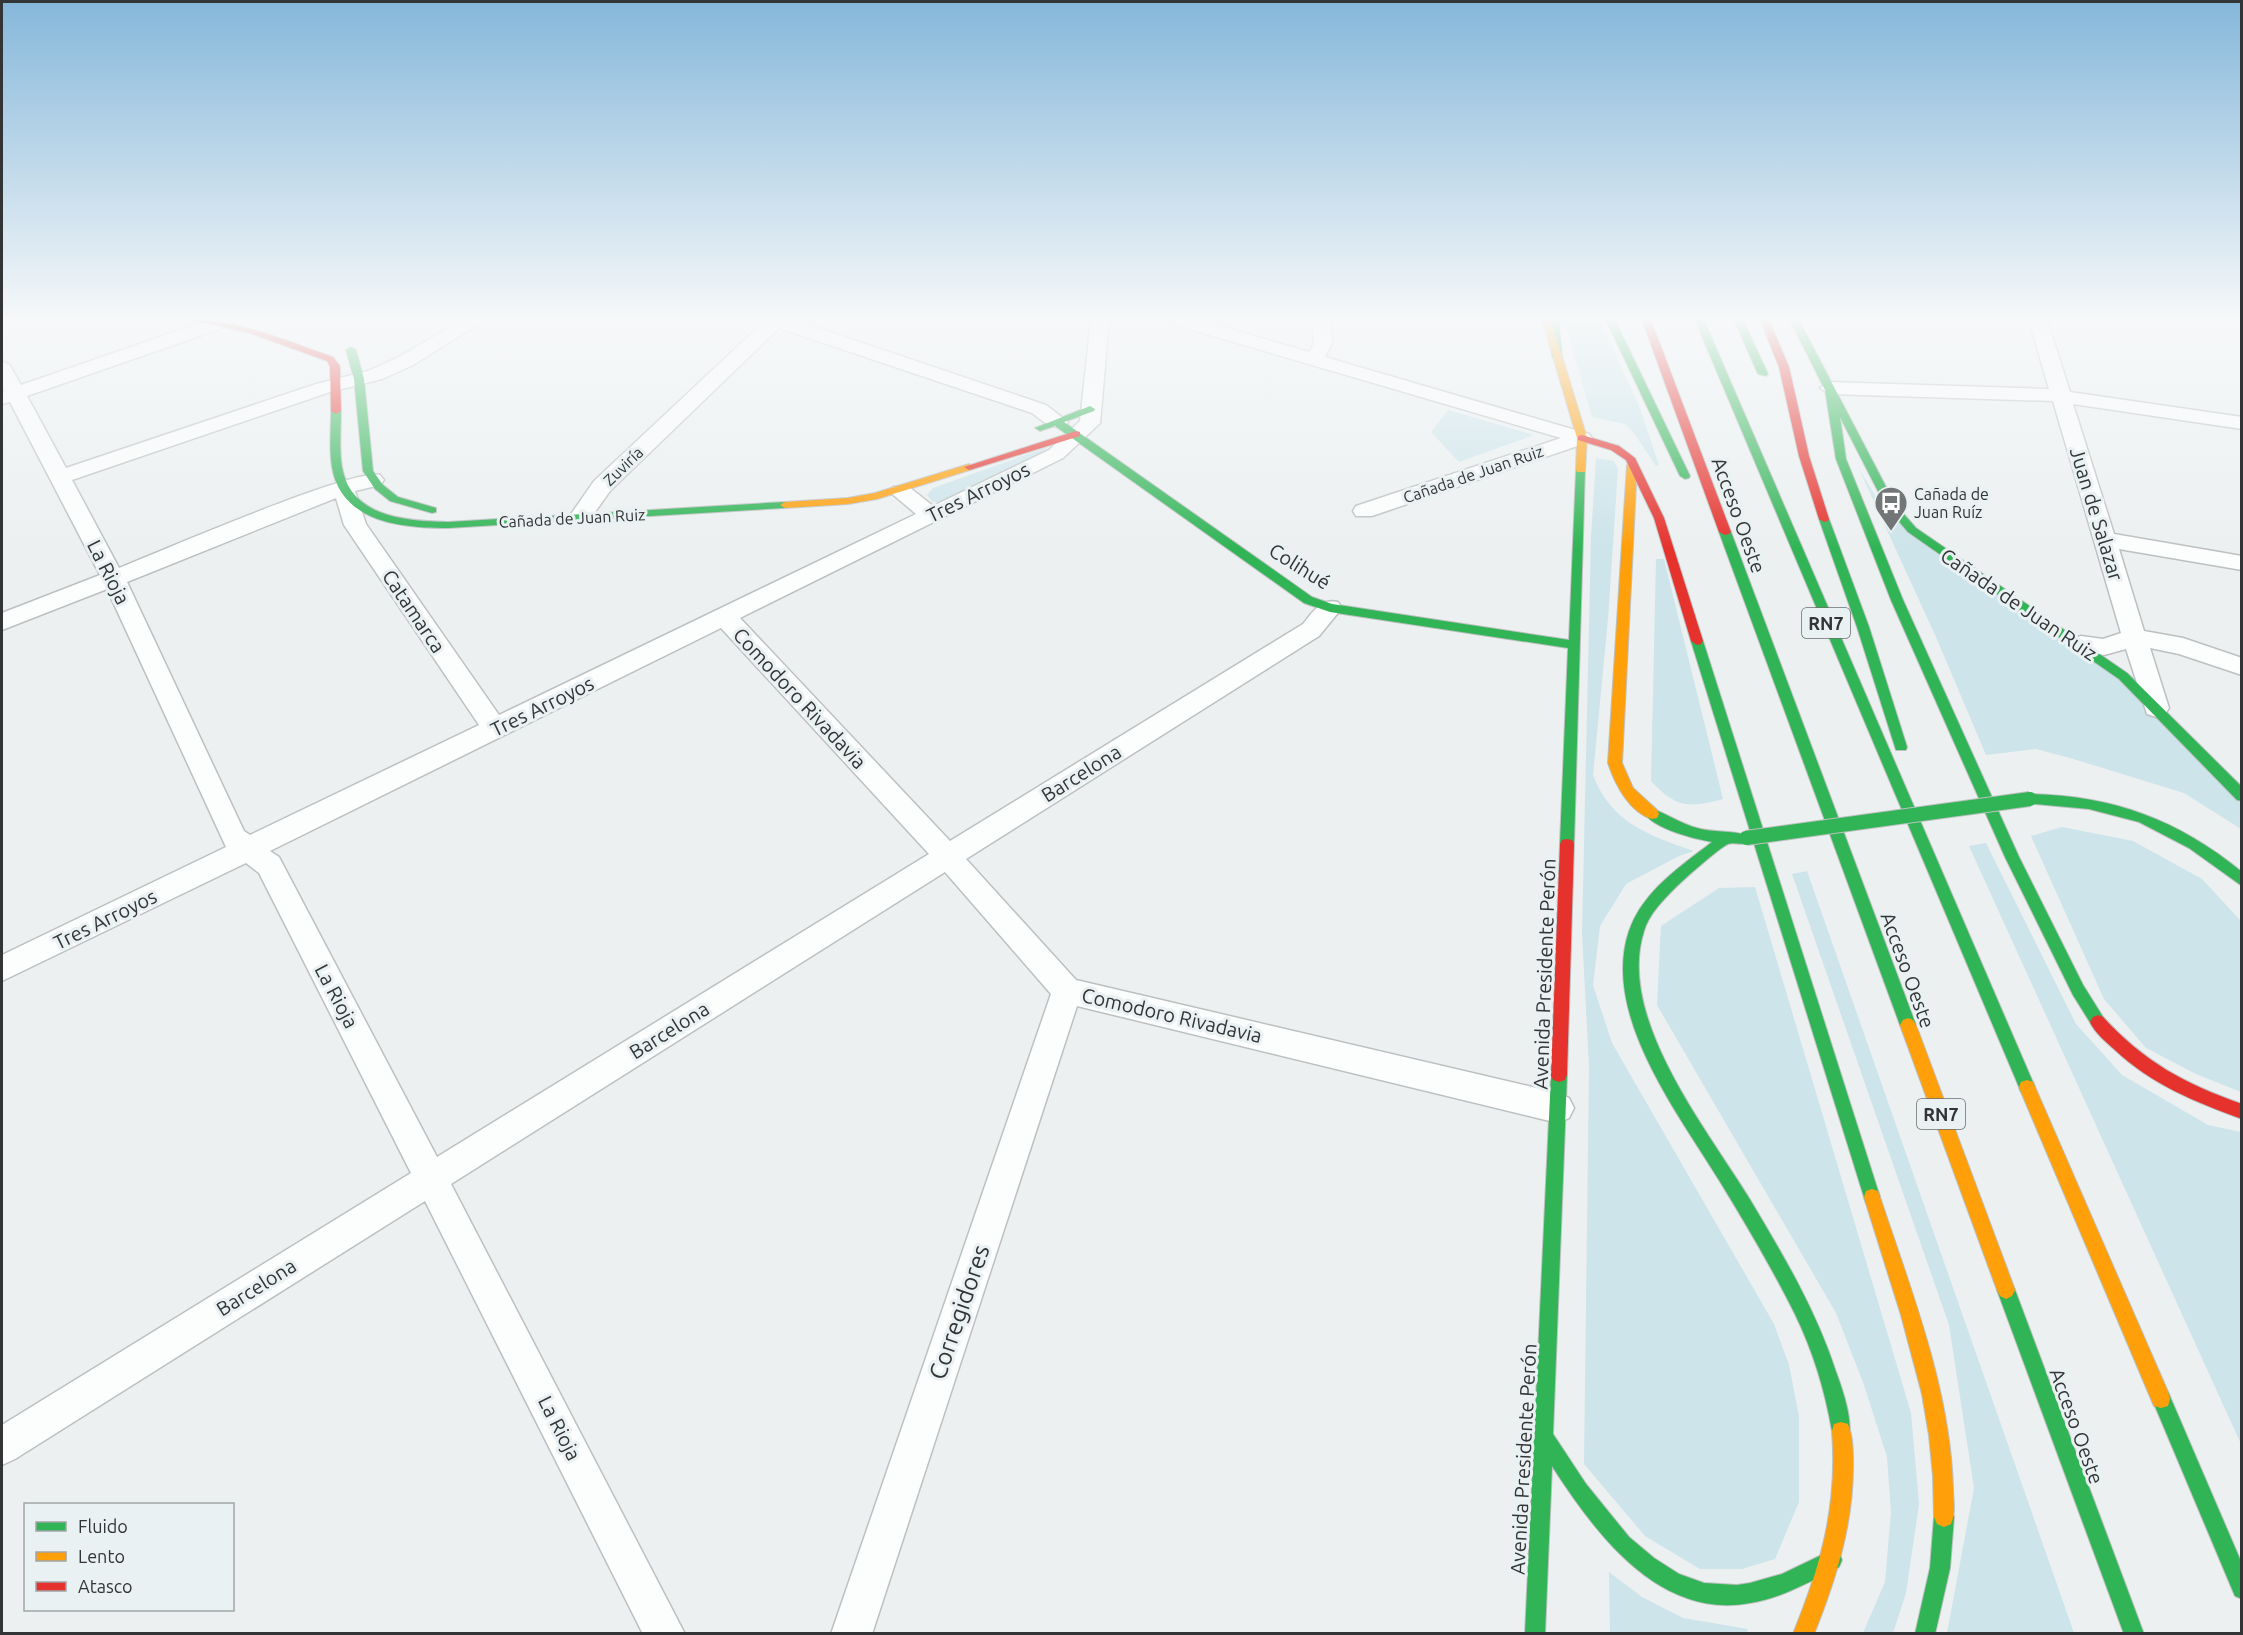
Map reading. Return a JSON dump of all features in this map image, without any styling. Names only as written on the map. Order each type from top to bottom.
[{"type":"main road","name":"Cañada de Juan Ruiz","points":[[337,396],[338,474],[355,505],[369,513],[406,523],[448,525],[614,500]]},
{"type":"main road","points":[[361,396],[368,471],[372,480]]},
{"type":"main road","name":"Avenida Presidente Perón","points":[[1535,1634],[1558,1107],[1582,438],[1569,396]]},
{"type":"main road","points":[[1646,396],[1655,419],[1747,595]]},
{"type":"main road","name":"Acceso Oeste","points":[[1674,396],[2134,1634]]},
{"type":"main road","name":"Acceso Oeste","points":[[1731,396],[2241,1588]]},
{"type":"main road","points":[[1791,396],[1804,456],[1957,923]]},
{"type":"main road","points":[[1831,396],[1841,459],[1897,600],[2012,857],[2078,990],[2099,1023],[2126,1053],[2186,1092],[2241,1112]]},
{"type":"main road","name":"Cañada de Juan Ruiz","points":[[1834,396],[1890,505],[1912,530],[2080,644],[2123,676],[2241,796]]},
{"type":"main road","points":[[1779,408],[1804,456]]},
{"type":"main road","points":[[1026,433],[1067,428]]},
{"type":"main road","name":"Cañada de Juan Ruiz","points":[[579,507],[848,501],[901,492],[1040,442],[1067,428]]},
{"type":"main road","name":"Colihué","points":[[1067,428],[1308,600],[1330,608],[1575,645]]},
{"type":"main road","points":[[1582,438],[1621,450],[1630,458],[1659,518],[1927,1374],[1941,1441],[1946,1511],[1942,1557],[1925,1634]]},
{"type":"main road","points":[[857,485],[897,478],[993,444]]},
{"type":"main road","points":[[1632,465],[1616,763],[1618,777],[1625,791],[1644,809],[1673,824],[1723,842],[2030,799],[2090,800],[2136,813],[2193,842],[2241,880]]},
{"type":"main road","name":"Cañada de Juan Ruiz","points":[[372,480],[402,503],[422,509],[465,510],[533,506]]},
{"type":"main road","points":[[1723,842],[1660,894],[1638,921],[1630,959],[1633,996],[1652,1051],[1799,1299],[1825,1357],[1842,1446],[1841,1506],[1832,1560],[1803,1634]]},
{"type":"main road","points":[[1544,1437],[1589,1504],[1619,1540],[1637,1558],[1678,1584],[1716,1596],[1735,1596],[1772,1587],[1832,1560]]},
{"type":"street","name":"La Rioja","points":[[12,396],[60,477],[114,579],[234,838],[269,865],[666,1634]]},
{"type":"street","points":[[60,477],[300,396]]},
{"type":"street","name":"Zuviría","points":[[579,507],[697,396]]},
{"type":"street","points":[[1001,396],[1039,409],[1067,428]]},
{"type":"street","name":"Tres Arroyos","points":[[2,969],[1056,454],[1067,428],[1090,423],[1091,396]]},
{"type":"street","points":[[1437,396],[1582,438]]},
{"type":"street","name":"Juan de Salazar","points":[[2062,396],[2156,708]]},
{"type":"street","points":[[2064,396],[2241,423]]},
{"type":"street","name":"Cañada de Juan Ruiz","points":[[1364,511],[1582,438]]},
{"type":"street","points":[[2,622],[344,488],[372,480]]},
{"type":"street","name":"Catamarca","points":[[344,488],[355,525],[495,728]]},
{"type":"street","points":[[901,492],[932,515]]},
{"type":"street","points":[[2104,539],[2241,563]]},
{"type":"street","name":"Barcelona","points":[[2,1446],[1311,630],[1330,608]]},
{"type":"street","name":"Comodoro Rivadavia","points":[[725,617],[948,857],[1067,991],[1558,1107]]},
{"type":"street","points":[[2080,644],[2104,647],[2135,637],[2183,646],[2241,668]]},
{"type":"street","name":"Corregidores","points":[[851,1634],[1067,991]]},
{"type":"shaded area","points":[[1586,396],[1635,396],[1659,465],[1656,466],[1625,424],[1592,417]]},
{"type":"shaded area","points":[[1448,410],[1534,435],[1459,462],[1431,432]]},
{"type":"shaded area","points":[[1045,448],[1050,450],[945,502],[933,502],[927,495],[933,488]]},
{"type":"shaded area","points":[[1596,458],[1614,461],[1618,469],[1608,619],[1593,775],[1610,805],[1621,816],[1647,833],[1694,851],[1679,856],[1626,884],[1600,926],[1593,985],[1612,1043],[1774,1324],[1789,1365],[1799,1416],[1799,1502],[1775,1559],[1742,1569],[1700,1569],[1645,1536],[1584,1464],[1589,1066],[1582,933],[1591,537]]},
{"type":"shaded area","points":[[1858,467],[1887,515],[2100,661],[2241,799],[2241,829],[2184,793],[2070,758],[2036,749],[1986,755],[1936,637]]},
{"type":"shaded area","points":[[1656,559],[1664,559],[1723,799],[1701,804],[1684,804],[1668,796],[1651,781]]},
{"type":"shaded area","points":[[2062,827],[2133,841],[2202,879],[2241,921],[2241,1092],[2196,1074],[2146,1048],[2104,999],[2031,836]]},
{"type":"shaded area","points":[[1986,843],[2076,1024],[2122,1075],[2208,1125],[2241,1132],[2241,1444],[1969,846]]},
{"type":"shaded area","points":[[1807,871],[2074,1633],[1947,1633],[1974,1488],[1949,1325],[1792,874]]},
{"type":"shaded area","points":[[1755,887],[1911,1413],[1919,1504],[1906,1593],[1893,1633],[1863,1633],[1885,1582],[1891,1512],[1887,1457],[1864,1385],[1836,1313],[1657,1005],[1661,926],[1719,888]]},
{"type":"shaded area","points":[[1609,1572],[1642,1597],[1683,1618],[1748,1629],[1746,1634],[1610,1633]]},
{"type":"traffic: fast","points":[[361,396],[368,471],[379,487],[394,499],[432,510]]},
{"type":"traffic: fast","points":[[1647,396],[1685,476]]},
{"type":"traffic: fast","points":[[1732,396],[2027,1087]]},
{"type":"traffic: fast","points":[[1831,396],[1841,459],[1897,600],[2012,857],[2078,990],[2098,1022]]},
{"type":"traffic: fast","points":[[1834,396],[1890,505],[1912,530],[2123,676],[2242,796]]},
{"type":"traffic: fast","points":[[1040,428],[1090,409]]},
{"type":"traffic: fast","points":[[336,411],[336,460],[339,476],[346,492],[369,512],[399,522],[448,525],[785,505]]},
{"type":"traffic: fast","points":[[1058,423],[1308,600],[1330,608],[1575,645]]},
{"type":"traffic: fast","points":[[1567,844],[1581,470]]},
{"type":"traffic: fast","points":[[1824,519],[1863,627],[1901,747]]},
{"type":"traffic: fast","points":[[1725,532],[1908,1025]]},
{"type":"traffic: fast","points":[[1697,641],[1872,1197]]},
{"type":"traffic: fast","points":[[2030,799],[2089,804],[2143,818],[2194,844],[2242,880]]},
{"type":"traffic: fast","points":[[1746,838],[2030,799]]},
{"type":"traffic: fast","points":[[1652,814],[1695,833],[1718,838],[1741,839]]},
{"type":"traffic: fast","points":[[1723,841],[1673,881],[1650,905],[1642,918],[1636,932],[1631,961],[1633,991],[1640,1021],[1667,1081],[1756,1226],[1802,1310],[1829,1377],[1841,1431]]},
{"type":"traffic: fast","points":[[1535,1634],[1559,1075]]},
{"type":"traffic: fast","points":[[2006,1290],[2134,1634]]},
{"type":"traffic: fast","points":[[2161,1399],[2242,1589]]},
{"type":"traffic: fast","points":[[1544,1437],[1580,1491],[1622,1544],[1647,1566],[1674,1582],[1704,1593],[1737,1595],[1762,1591],[1832,1560]]},
{"type":"traffic: fast","points":[[1925,1634],[1940,1568],[1944,1517]]},
{"type":"traffic: slow","points":[[1569,396],[1582,438],[1581,470]]},
{"type":"traffic: slow","points":[[1632,465],[1615,763],[1629,792],[1652,814]]},
{"type":"traffic: slow","points":[[785,505],[848,501],[877,496],[969,467]]},
{"type":"traffic: slow","points":[[1908,1025],[2006,1290]]},
{"type":"traffic: slow","points":[[2027,1087],[2161,1399]]},
{"type":"traffic: slow","points":[[1872,1197],[1910,1315],[1931,1394],[1939,1435],[1944,1517]]},
{"type":"traffic: slow","points":[[1803,1634],[1830,1560],[1841,1510],[1843,1484],[1841,1431]]},
{"type":"traffic: jam","points":[[336,396],[336,411]]},
{"type":"traffic: jam","points":[[1674,396],[1725,532]]},
{"type":"traffic: jam","points":[[1791,396],[1804,456],[1824,519]]},
{"type":"traffic: jam","points":[[969,467],[1076,434]]},
{"type":"traffic: jam","points":[[1582,438],[1615,448],[1630,458],[1659,518],[1697,641]]},
{"type":"traffic: jam","points":[[1559,1075],[1567,844]]},
{"type":"traffic: jam","points":[[2098,1022],[2130,1054],[2163,1078],[2200,1096],[2242,1112]]},
{"type":"place","name":"Cañada de Juan Ruíz","points":[[1891,532]]}]
